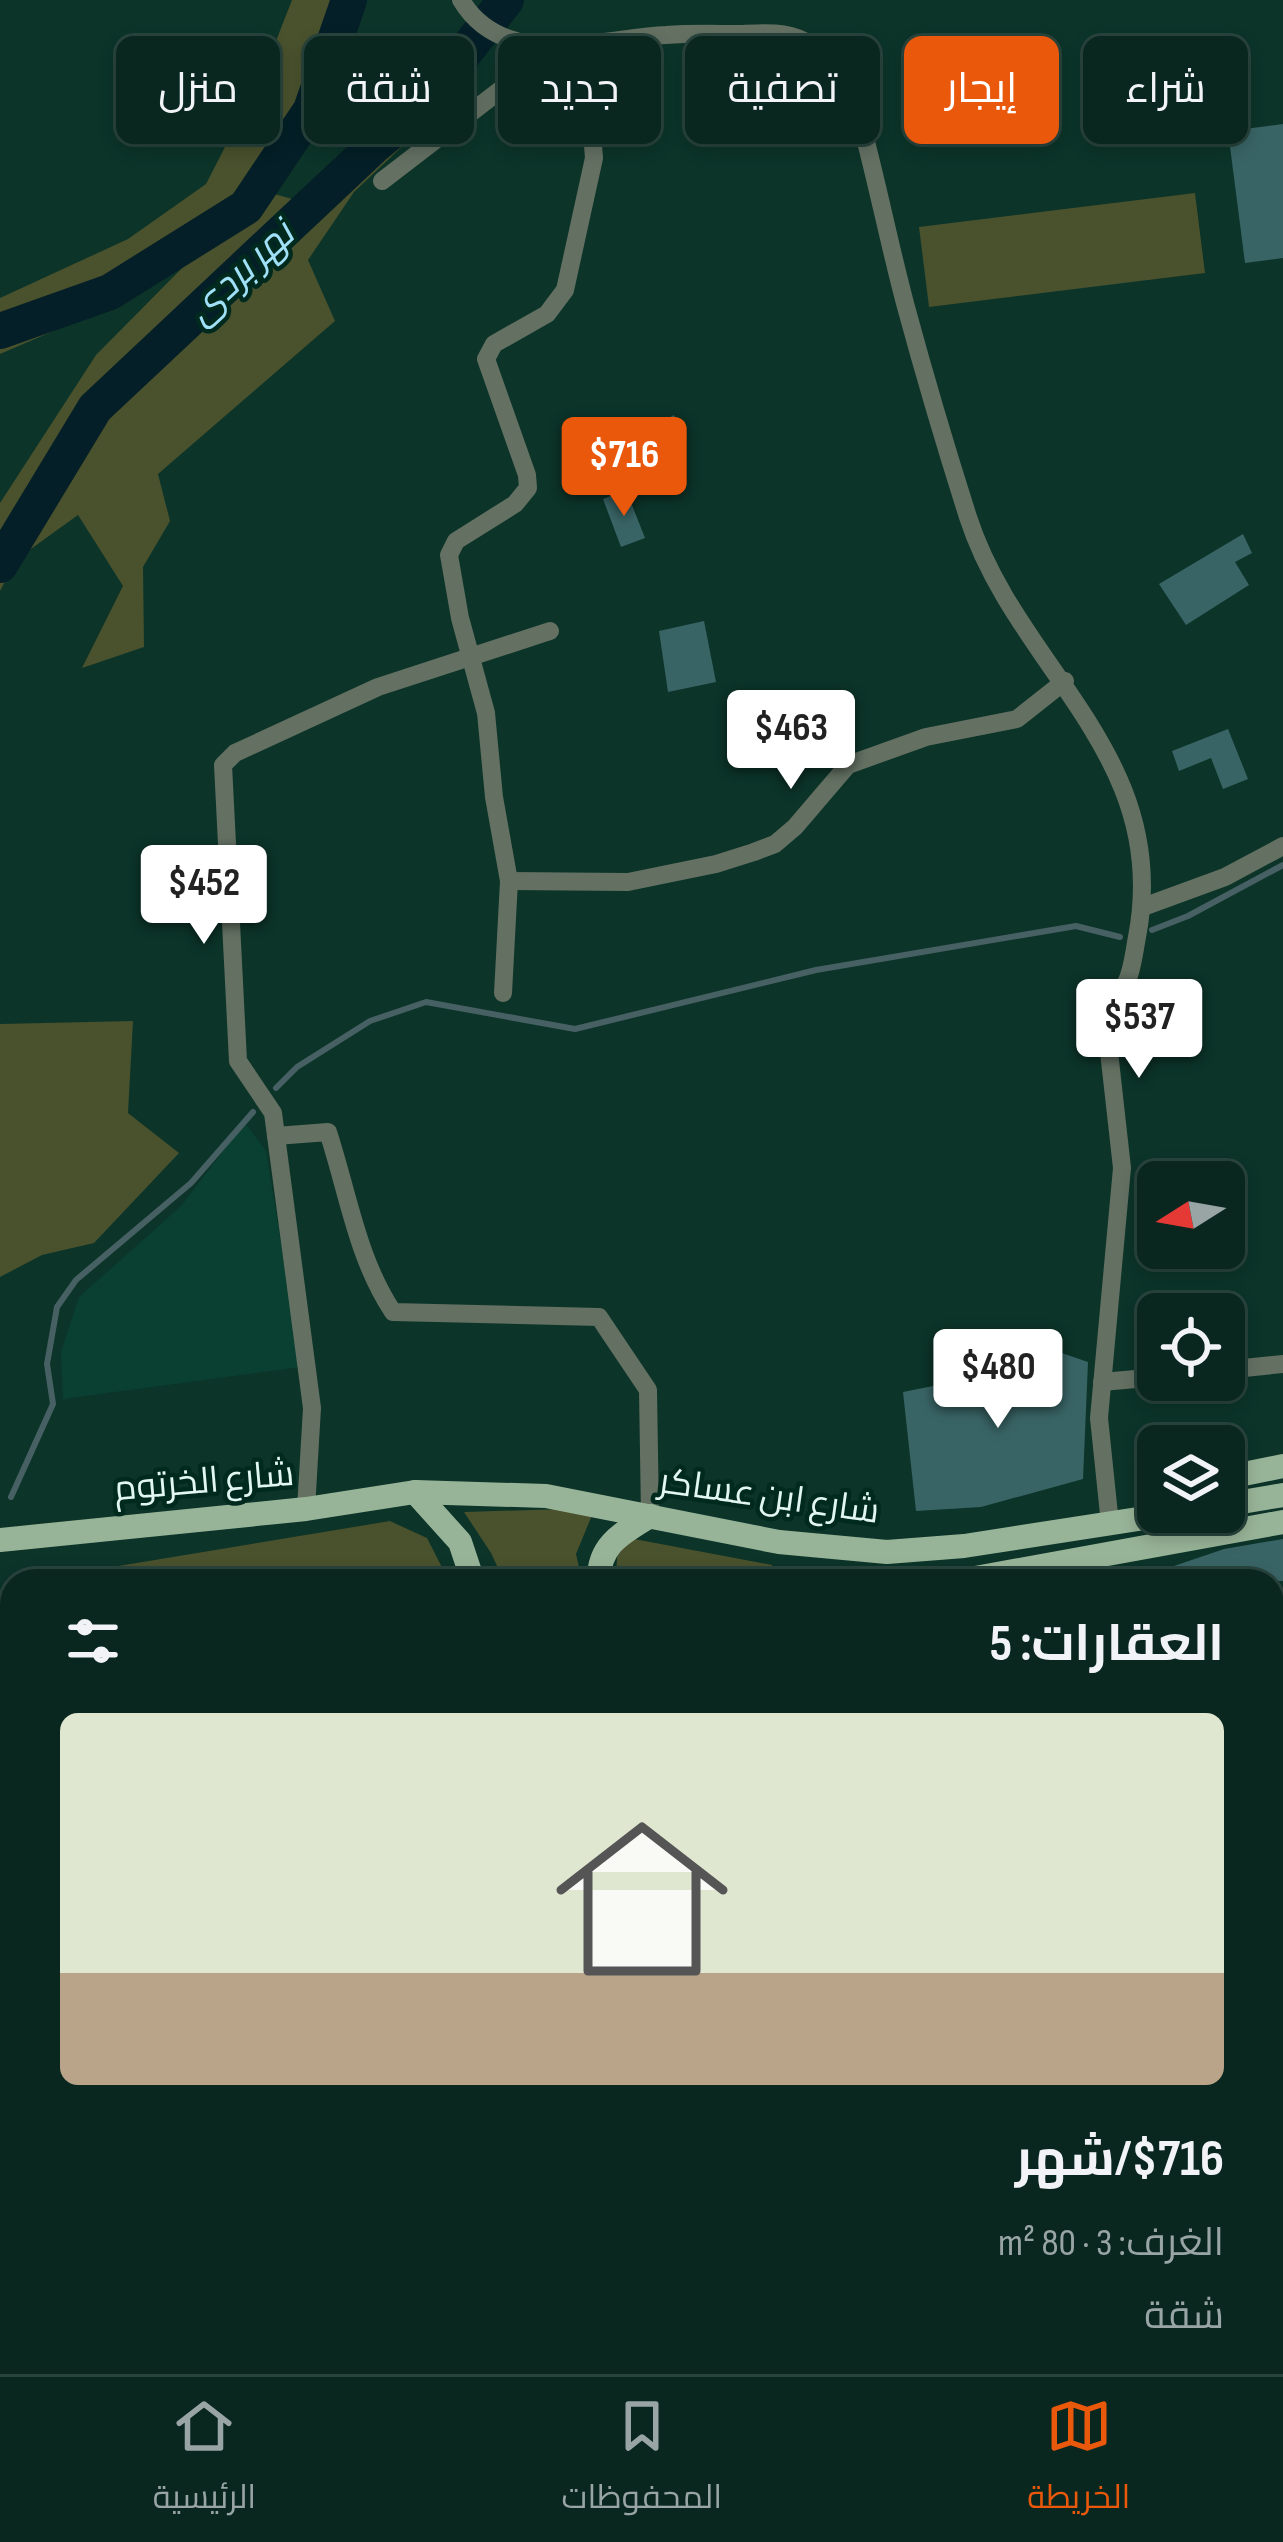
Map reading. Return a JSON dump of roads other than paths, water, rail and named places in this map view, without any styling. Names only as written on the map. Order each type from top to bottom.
[{"type":"main road","points":[[1245,1474],[1283,1466]]},
{"type":"main road","name":"شارع الخرتوم","points":[[0,1540],[306,1509],[415,1492]]},
{"type":"main road","name":"شارع ابن عساكر","points":[[415,1492],[546,1496],[779,1542],[887,1552],[964,1546],[1137,1520]]},
{"type":"main road","points":[[415,1492],[460,1542],[468,1569]]},
{"type":"main road","points":[[1245,1501],[1283,1495]]},
{"type":"main road","points":[[1122,1522],[1137,1512]]},
{"type":"main road","points":[[599,1569],[608,1544],[650,1516]]},
{"type":"main road","points":[[1025,1569],[1283,1522]]},
{"type":"street","points":[[460,0],[478,22],[509,36]]},
{"type":"street","points":[[656,36],[776,33],[800,39],[841,72],[868,147],[907,310],[969,520],[1004,598],[1065,681],[1098,735],[1125,794],[1140,861],[1143,907],[1124,993],[1104,1007],[1122,1168],[1100,1450],[1122,1522]]},
{"type":"street","points":[[382,181],[498,93]]},
{"type":"street","points":[[503,993],[508,881],[486,713],[448,555],[456,541],[515,504],[528,488],[486,359],[494,344],[547,314],[565,290],[594,158],[593,144]]},
{"type":"street","points":[[306,1509],[312,1408],[273,1113],[238,1061],[223,765],[236,753],[379,687],[550,632]]},
{"type":"street","points":[[508,881],[628,882],[754,852],[775,844],[795,827],[848,765],[926,736],[1017,719],[1065,681]]},
{"type":"street","points":[[1143,907],[1225,877],[1283,846]]},
{"type":"street","points":[[276,1136],[328,1132],[356,1233],[375,1285],[393,1312],[599,1317],[648,1390],[650,1516]]},
{"type":"street","points":[[1245,1368],[1283,1364]]},
{"type":"street","points":[[1102,1382],[1137,1378]]},
{"type":"waterway","name":"نهر بردى","points":[[0,331],[110,292],[246,207],[311,110],[349,0]]},
{"type":"waterway","name":"نهر بردى","points":[[0,565],[95,408],[422,106],[506,0]]},
{"type":"waterway","points":[[1152,930],[1283,865]]},
{"type":"waterway","points":[[276,1088],[297,1067],[370,1021],[426,1002],[575,1029],[816,970],[1076,926],[1120,937]]},
{"type":"waterway","points":[[11,1497],[53,1404],[47,1364],[57,1307],[76,1280],[191,1183],[253,1112]]}]
